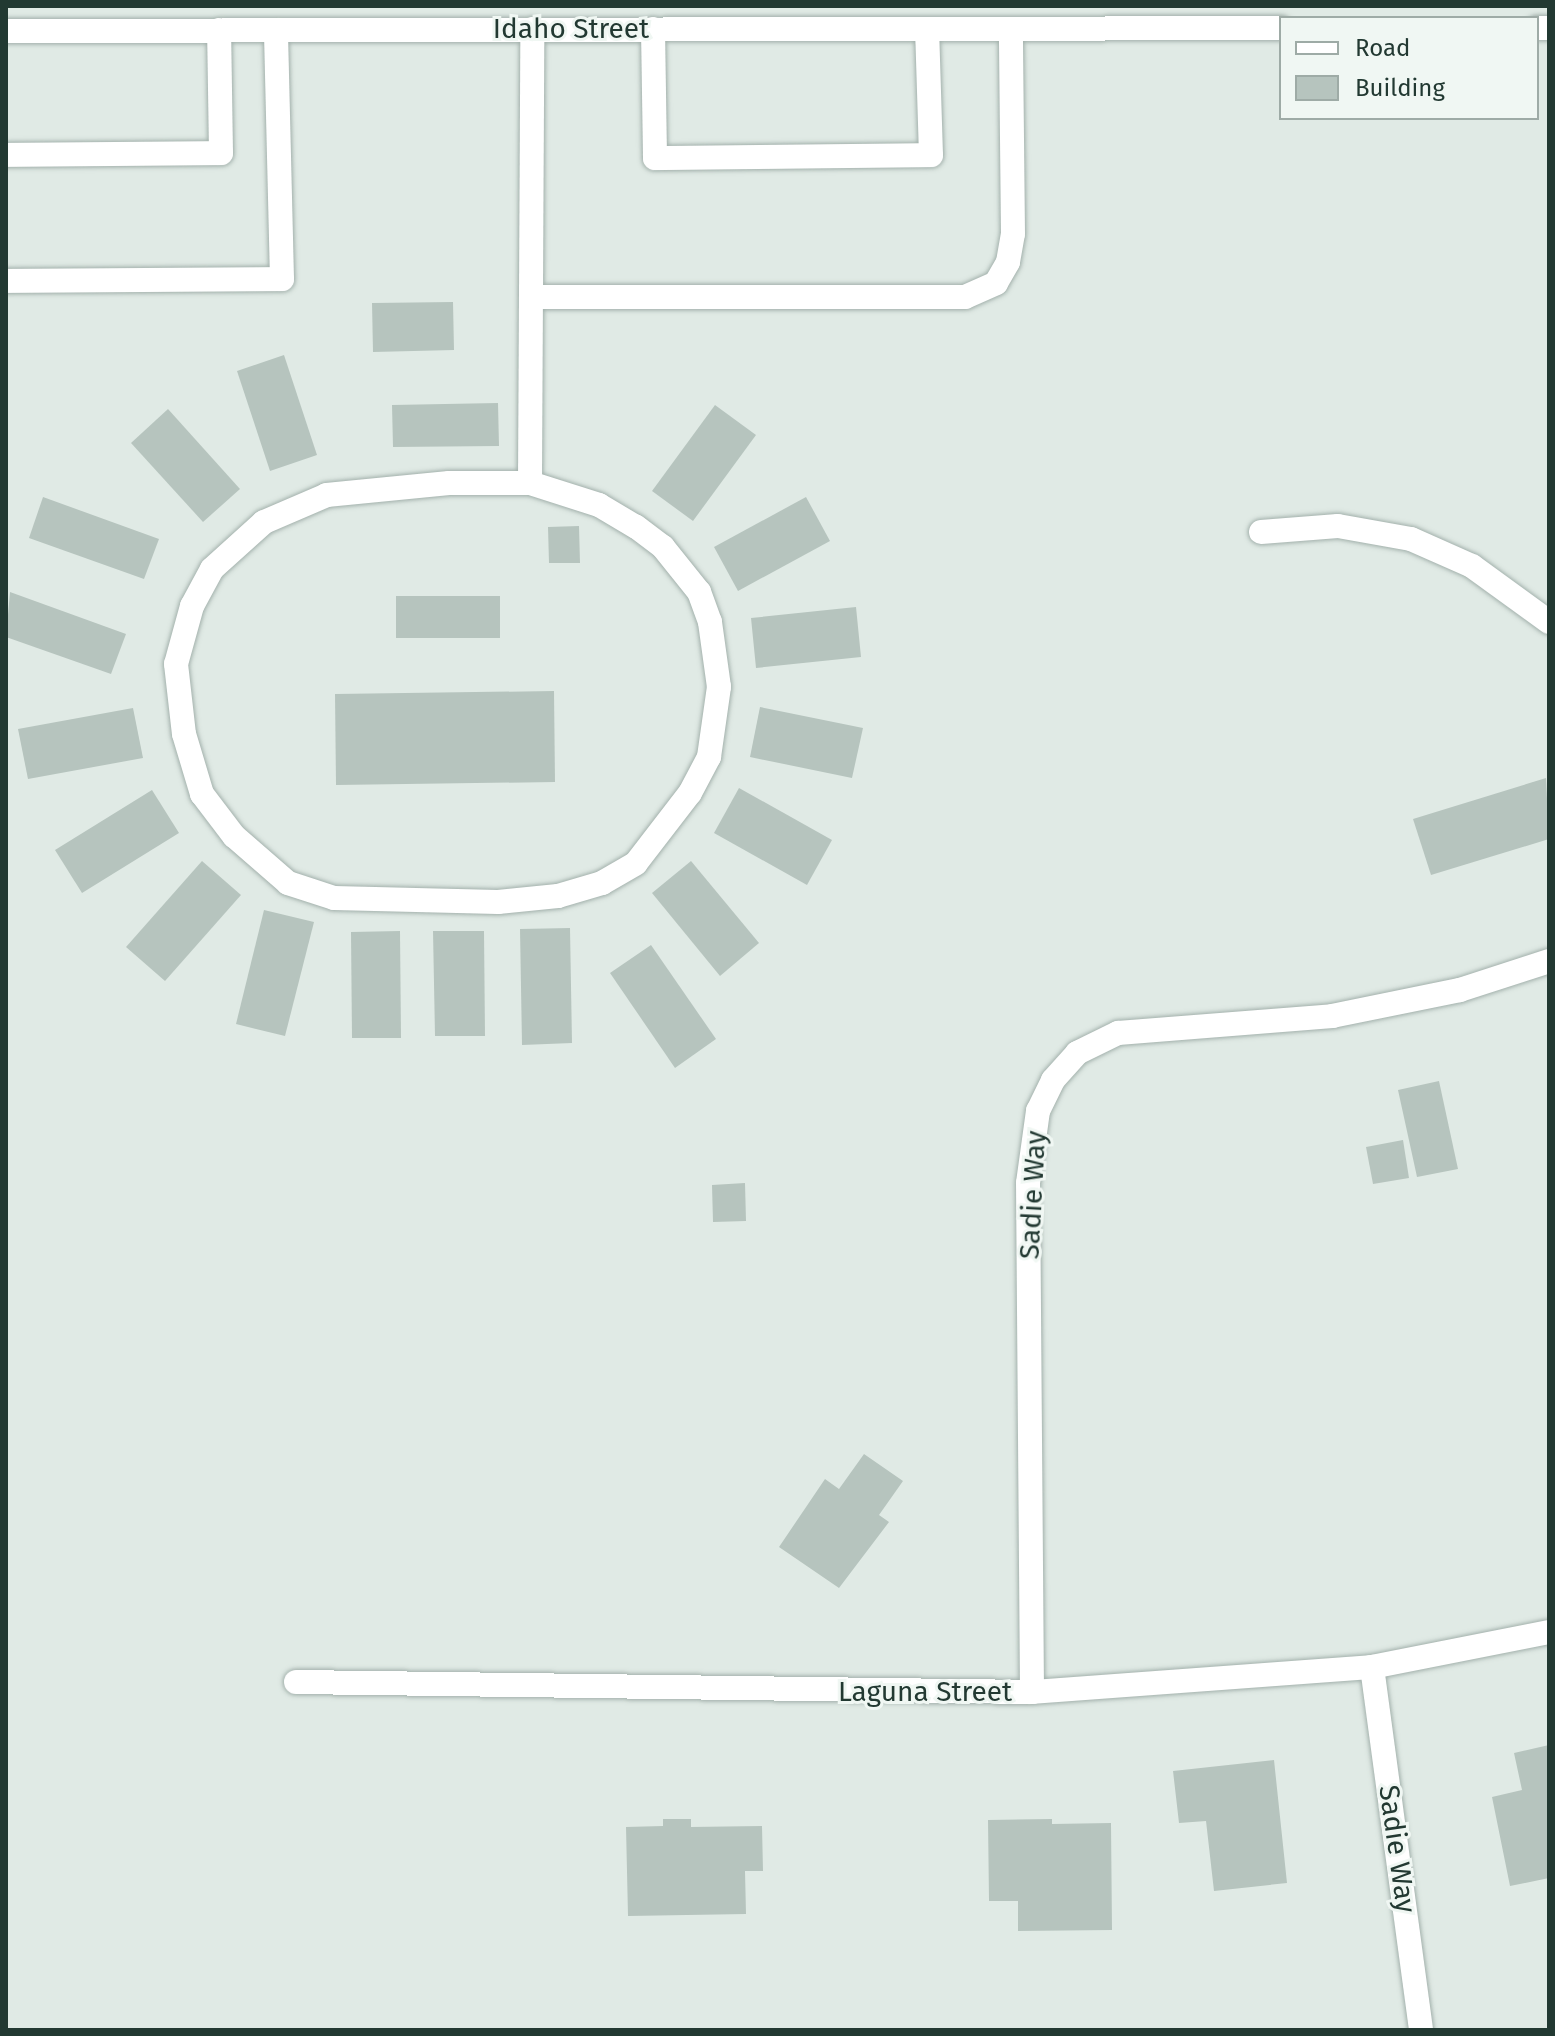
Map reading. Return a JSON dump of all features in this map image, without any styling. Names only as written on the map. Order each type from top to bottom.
[{"type":"street","name":"Idaho Street","points":[[6,31],[1279,28]]},
{"type":"street","points":[[530,483],[532,29]]},
{"type":"street","points":[[653,29],[655,158],[931,155],[927,29]]},
{"type":"street","points":[[531,297],[965,297],[996,283],[1008,262],[1013,234],[1011,29]]},
{"type":"street","points":[[6,155],[221,153],[219,30]]},
{"type":"street","points":[[6,281],[282,279],[276,30]]},
{"type":"street","points":[[449,483],[530,483],[599,505],[636,527],[663,547],[699,592],[710,622],[719,687],[709,757],[690,793],[636,863],[602,883],[558,896],[498,902],[334,898],[288,883],[234,836],[202,794],[184,734],[176,664],[192,606],[212,569],[264,522],[327,495],[449,483]]},
{"type":"street","points":[[1261,532],[1338,526],[1411,539],[1472,566],[1549,622]]},
{"type":"street","name":"Sadie Way","points":[[1032,1692],[1028,1183],[1038,1111],[1053,1080],[1077,1053],[1118,1033],[1332,1016],[1460,990],[1549,961]]},
{"type":"street","name":"Laguna Street","points":[[296,1682],[1032,1692],[1372,1667],[1549,1632]]},
{"type":"street","name":"Sadie Way","points":[[1372,1667],[1421,2030]]},
{"type":"building","points":[[453,302],[454,350],[373,352],[372,303]]},
{"type":"building","points":[[284,355],[317,455],[270,471],[237,371]]},
{"type":"building","points":[[498,403],[499,446],[393,447],[392,405]]},
{"type":"building","points":[[715,405],[756,435],[693,521],[652,491]]},
{"type":"building","points":[[168,409],[240,489],[203,522],[131,443]]},
{"type":"building","points":[[43,497],[159,539],[144,579],[29,538]]},
{"type":"building","points":[[806,497],[830,541],[738,591],[714,547]]},
{"type":"building","points":[[579,526],[580,563],[549,563],[548,527]]},
{"type":"building","points":[[10,592],[126,634],[111,674],[6,637]]},
{"type":"building","points":[[396,596],[500,596],[500,638],[396,638]]},
{"type":"building","points":[[856,607],[861,657],[756,668],[751,618]]},
{"type":"building","points":[[554,691],[555,782],[336,785],[335,694]]},
{"type":"building","points":[[760,707],[863,728],[852,778],[750,757]]},
{"type":"building","points":[[133,708],[143,758],[28,779],[18,729]]},
{"type":"building","points":[[1546,778],[1549,839],[1431,875],[1413,819]]},
{"type":"building","points":[[739,788],[832,840],[807,885],[714,833]]},
{"type":"building","points":[[152,790],[179,833],[82,893],[55,850]]},
{"type":"building","points":[[202,861],[241,895],[165,981],[126,947]]},
{"type":"building","points":[[691,861],[759,943],[720,976],[652,893]]},
{"type":"building","points":[[264,910],[314,922],[285,1036],[236,1024]]},
{"type":"building","points":[[570,928],[572,1043],[522,1045],[520,929]]},
{"type":"building","points":[[400,931],[401,1038],[352,1038],[351,932]]},
{"type":"building","points":[[433,931],[484,931],[485,1036],[435,1036]]},
{"type":"building","points":[[651,945],[716,1039],[675,1068],[610,973]]},
{"type":"building","points":[[1439,1081],[1458,1169],[1417,1177],[1398,1090]]},
{"type":"building","points":[[1403,1140],[1409,1178],[1373,1184],[1366,1147]]},
{"type":"building","points":[[745,1183],[746,1221],[713,1222],[712,1185]]},
{"type":"building","points":[[864,1454],[903,1481],[879,1515],[889,1522],[839,1588],[779,1547],[825,1479],[839,1489]]},
{"type":"building","points":[[1549,1745],[1549,1878],[1510,1886],[1492,1797],[1522,1790],[1514,1753]]},
{"type":"building","points":[[1274,1760],[1287,1883],[1214,1891],[1206,1821],[1179,1823],[1173,1771]]},
{"type":"building","points":[[663,1819],[691,1819],[691,1827],[762,1826],[763,1871],[745,1871],[746,1914],[628,1916],[626,1827],[663,1826]]},
{"type":"building","points":[[1052,1819],[1052,1824],[1111,1823],[1112,1930],[1018,1931],[1018,1901],[989,1901],[988,1820]]}]
